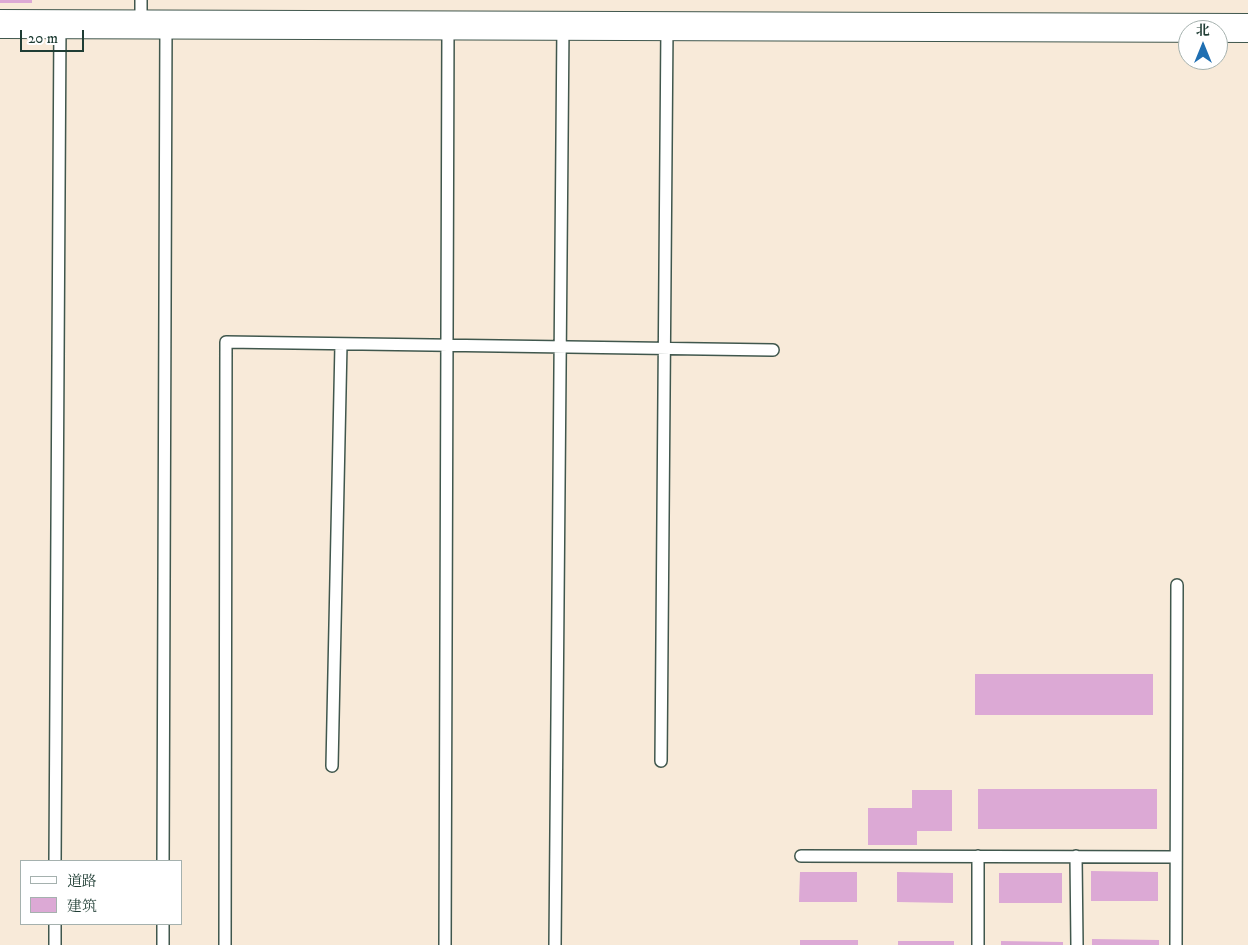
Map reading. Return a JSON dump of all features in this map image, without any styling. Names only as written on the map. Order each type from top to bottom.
[{"type":"street","points":[[0,24],[60,24],[149,16],[448,25],[1248,28]]},
{"type":"lane","points":[[149,16],[163,860]]},
{"type":"lane","points":[[55,860],[60,24]]},
{"type":"lane","points":[[445,945],[448,25]]},
{"type":"lane","points":[[555,945],[563,25]]},
{"type":"lane","points":[[661,761],[667,26]]},
{"type":"lane","points":[[225,945],[226,342],[773,350]]},
{"type":"lane","points":[[332,766],[341,344]]},
{"type":"lane","points":[[1176,586],[1176,945]]},
{"type":"lane","points":[[801,856],[1176,857]]},
{"type":"lane","points":[[978,856],[978,945]]},
{"type":"lane","points":[[1076,856],[1077,945]]},
{"type":"lane","points":[[55,925],[55,945]]},
{"type":"lane","points":[[163,925],[163,945]]},
{"type":"building","points":[[0,0],[32,0],[32,3],[0,3]]},
{"type":"building","points":[[975,674],[1153,674],[1153,715],[975,715]]},
{"type":"building","points":[[978,789],[1157,789],[1157,829],[978,829]]},
{"type":"building","points":[[912,790],[952,790],[952,831],[917,831],[917,845],[868,845],[868,808],[912,808]]},
{"type":"building","points":[[1091,871],[1158,872],[1158,901],[1091,901]]},
{"type":"building","points":[[800,872],[857,872],[857,902],[799,902]]},
{"type":"building","points":[[897,872],[953,873],[953,903],[897,902]]},
{"type":"building","points":[[999,873],[1062,873],[1062,903],[999,903]]},
{"type":"building","points":[[1092,939],[1159,940],[1159,945],[1092,945]]},
{"type":"building","points":[[800,940],[858,940],[858,945],[800,945]]},
{"type":"building","points":[[898,941],[954,941],[954,945],[898,945]]},
{"type":"building","points":[[1001,941],[1063,942],[1063,945],[1001,945]]}]
